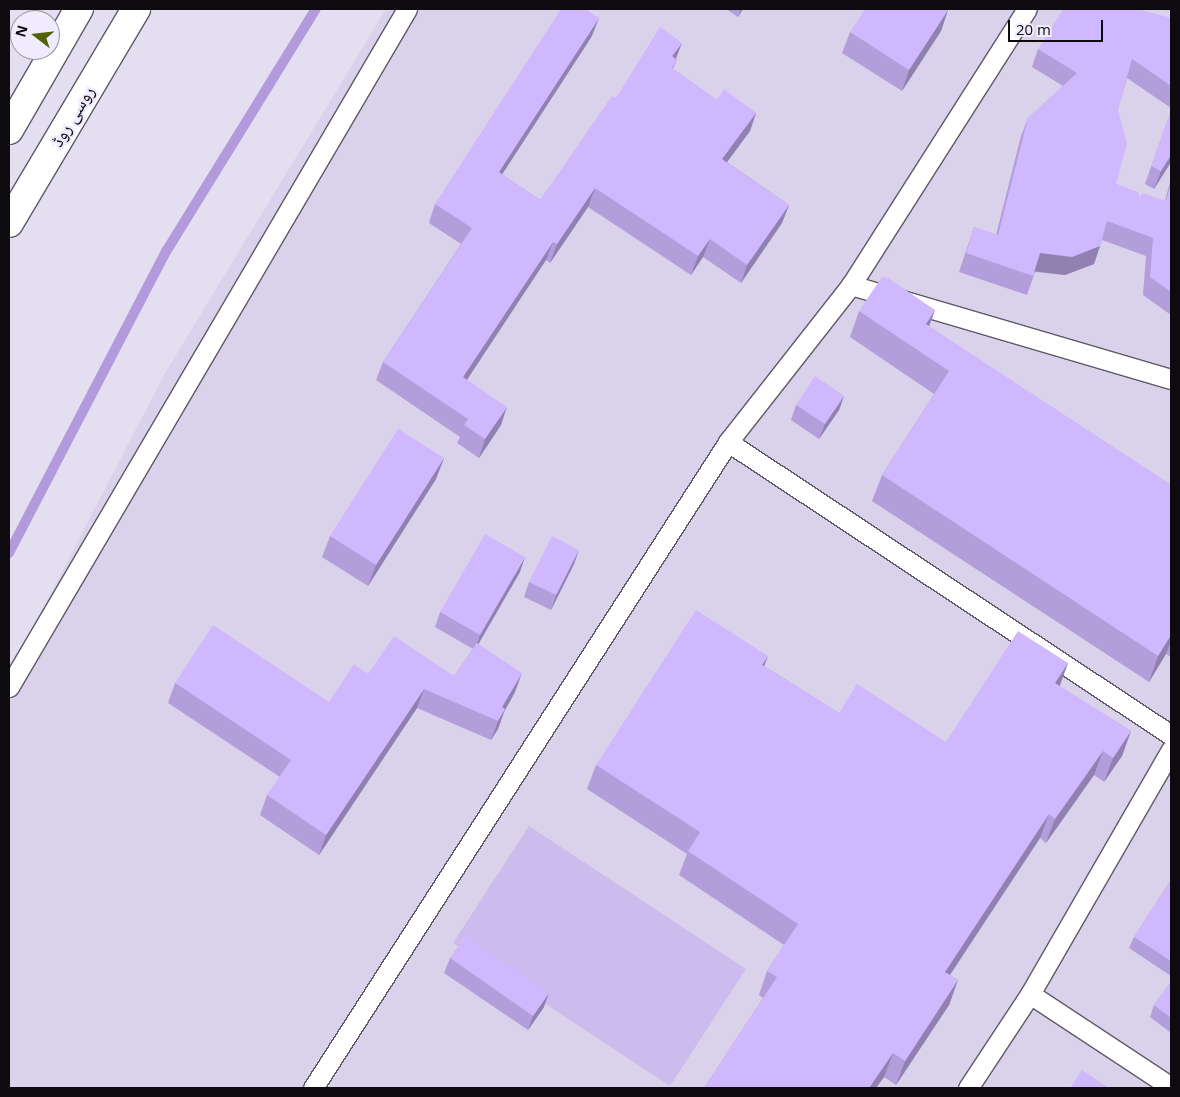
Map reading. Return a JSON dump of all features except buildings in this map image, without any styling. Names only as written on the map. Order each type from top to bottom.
[{"type":"main road","points":[[9,130],[79,9]]},
{"type":"main road","name":"روسی روڈ","points":[[9,223],[136,9]]},
{"type":"lane","points":[[9,687],[407,9]]},
{"type":"lane","points":[[313,1088],[728,442],[851,285],[1027,9]]},
{"type":"lane","points":[[851,285],[1171,379]]},
{"type":"lane","points":[[728,442],[1171,735]]},
{"type":"lane","points":[[968,1088],[1030,994],[1171,750]]},
{"type":"lane","points":[[1030,994],[1171,1087]]},
{"type":"shaded area","points":[[386,9],[1171,9],[1171,1088],[9,1088],[9,674],[165,373]]},
{"type":"shaded area","points":[[529,826],[746,969],[670,1086],[453,943]]},
{"type":"waterway","points":[[9,553],[167,250],[316,9]]}]
